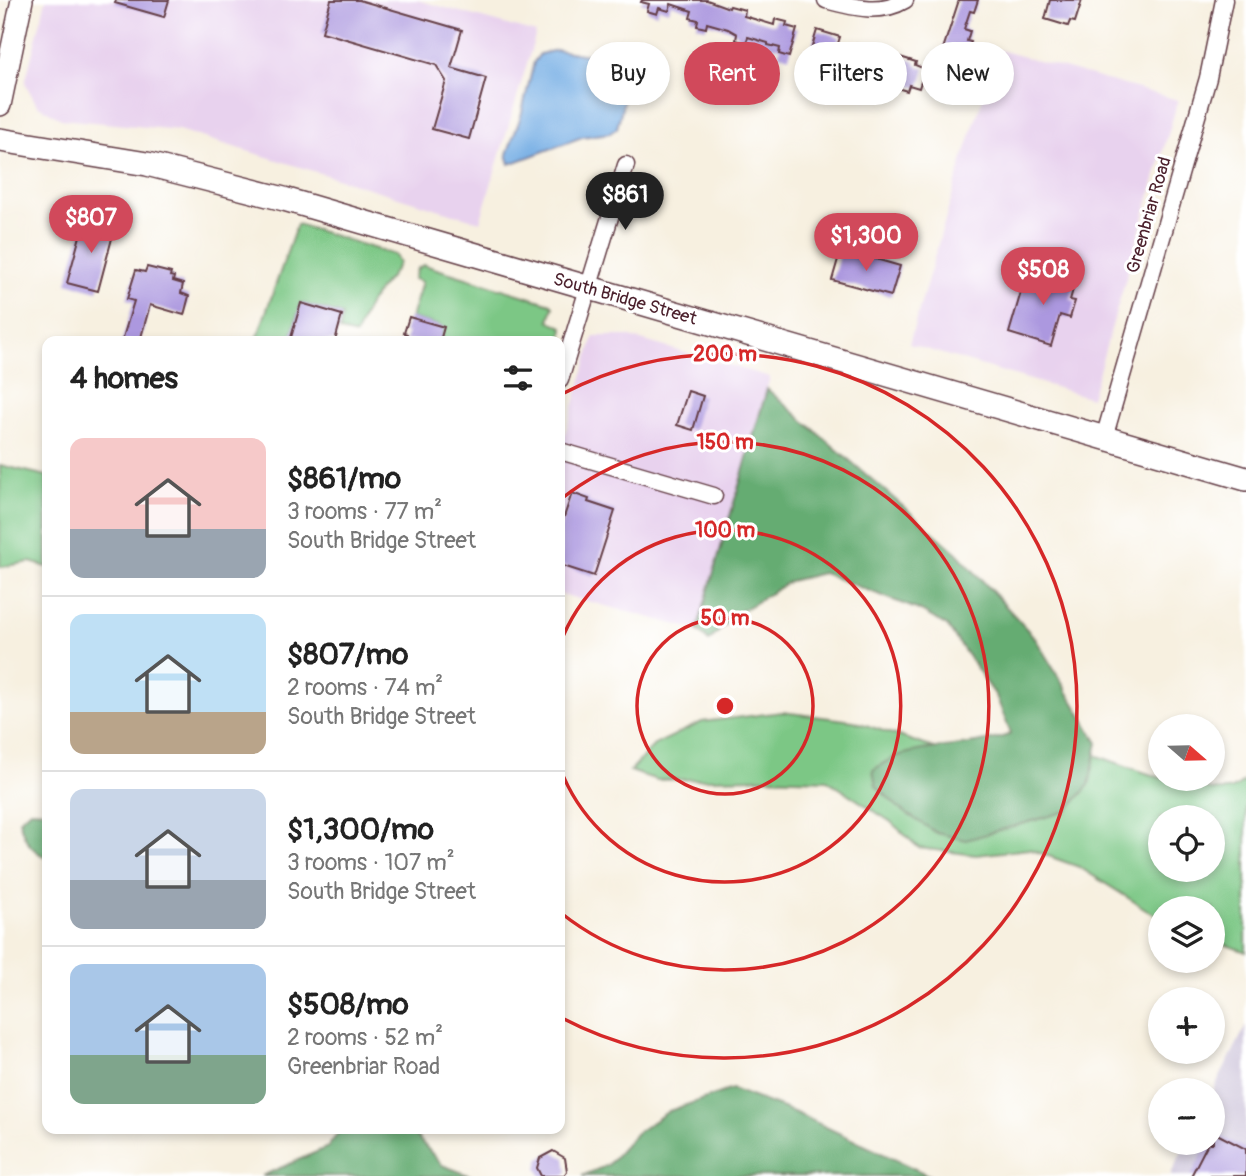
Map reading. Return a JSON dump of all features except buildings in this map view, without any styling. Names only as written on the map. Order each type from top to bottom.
[{"type":"highway","name":"South Bridge Street","points":[[0,139],[147,164],[291,201],[1246,479]]},
{"type":"main road","points":[[0,105],[22,0]]},
{"type":"street","points":[[826,0],[864,9],[905,5]]},
{"type":"street","name":"Greenbriar Road","points":[[1104,438],[1208,78],[1224,0]]},
{"type":"street","points":[[565,364],[626,165]]},
{"type":"street","points":[[565,452],[714,496]]},
{"type":"shaded area","points":[[46,0],[417,0],[536,33],[480,222],[178,130],[61,119],[37,105],[25,83]]},
{"type":"shaded area","points":[[1014,54],[1178,100],[1091,398],[909,344],[981,105],[1014,105]]},
{"type":"shaded area","points":[[594,336],[627,336],[770,377],[697,630],[565,595],[565,434]]},
{"type":"shaded area","points":[[1246,1026],[1246,1176],[1170,1176],[1180,1155],[1225,1155],[1225,1078],[1220,1078]]},
{"type":"green space","points":[[297,224],[395,255],[399,262],[369,304],[356,335],[340,331],[342,315],[301,303],[291,336],[258,336]]},
{"type":"green space","points":[[424,265],[551,304],[553,306],[549,321],[563,327],[562,336],[441,336],[444,327],[411,318],[422,282],[414,279],[417,269]]},
{"type":"green space","points":[[767,389],[957,553],[1035,638],[1098,743],[1089,785],[1067,811],[966,840],[937,833],[901,810],[876,786],[873,770],[897,756],[925,749],[983,742],[1011,734],[996,696],[947,626],[919,610],[823,573],[790,581],[735,615],[709,641],[697,630]]},
{"type":"green space","points":[[0,465],[42,475],[42,566],[30,562],[0,567]]},
{"type":"green space","points":[[782,712],[854,721],[934,748],[895,756],[1089,785],[1095,755],[1148,773],[1148,791],[1225,791],[1246,780],[1246,952],[1225,944],[1225,896],[1148,896],[1148,910],[1079,867],[1029,849],[976,855],[919,848],[891,822],[827,780],[657,780],[630,771],[654,745],[702,722]]},
{"type":"green space","points":[[30,810],[42,811],[42,856],[28,843],[19,820]]},
{"type":"green space","points":[[732,1089],[796,1113],[930,1176],[582,1176],[608,1165],[636,1133],[669,1111]]},
{"type":"green space","points":[[337,1134],[414,1134],[442,1165],[471,1176],[262,1176],[328,1147]]},
{"type":"water","points":[[557,50],[586,55],[586,105],[623,105],[617,128],[610,133],[582,137],[510,164],[507,154],[521,116],[534,62],[540,54]]}]
